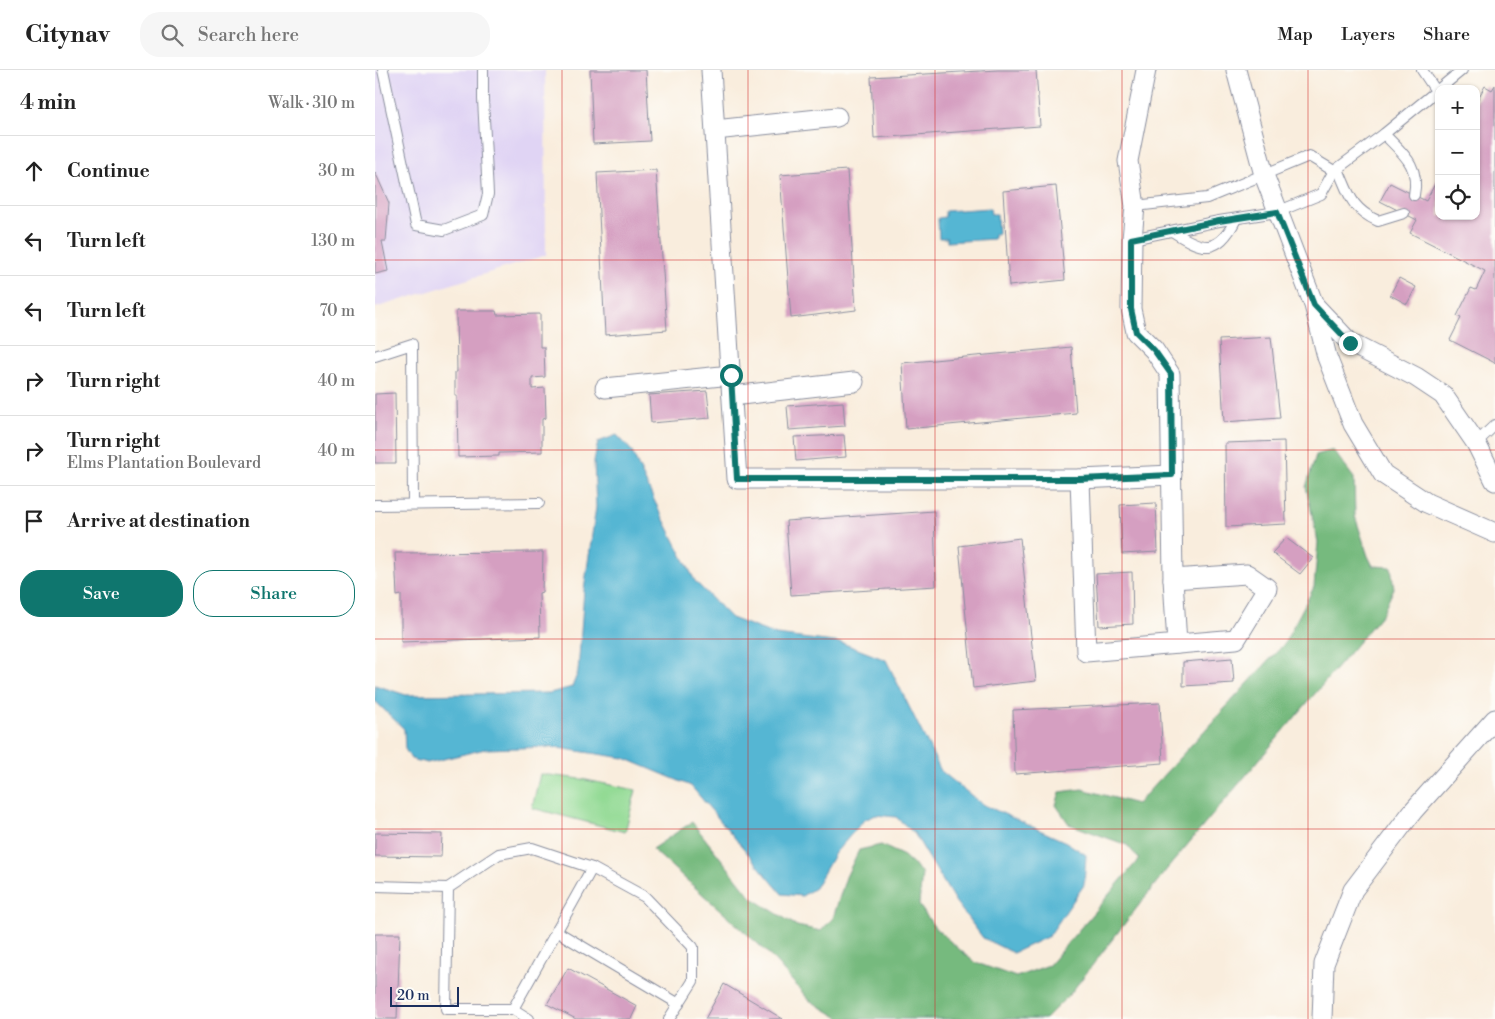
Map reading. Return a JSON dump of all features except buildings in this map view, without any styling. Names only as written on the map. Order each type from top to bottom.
[{"type":"street","points":[[711,70],[737,479],[1080,479],[1172,475]]},
{"type":"street","points":[[1146,70],[1128,161],[1135,206],[1131,239],[1131,309],[1136,332],[1154,350],[1171,374],[1173,579],[1177,644]]},
{"type":"street","points":[[1236,70],[1263,175],[1314,305],[1327,357],[1353,424],[1383,474],[1427,502],[1495,533]]},
{"type":"street","points":[[715,130],[837,118]]},
{"type":"street","points":[[1314,305],[1350,343],[1416,376],[1443,395],[1476,443],[1495,481]]},
{"type":"street","points":[[605,388],[731,375]]},
{"type":"street","points":[[732,396],[854,382]]},
{"type":"street","points":[[1080,479],[1086,652],[1236,639],[1267,588],[1247,574],[1173,579]]},
{"type":"street","points":[[1322,1019],[1323,964],[1353,890],[1413,811],[1495,719]]},
{"type":"lane","points":[[383,70],[416,225],[444,230],[483,215],[488,194],[483,70]]},
{"type":"lane","points":[[1422,70],[1435,86]]},
{"type":"lane","points":[[1444,85],[1462,70]]},
{"type":"lane","points":[[1131,239],[1236,218],[1277,212],[1321,194],[1336,170],[1435,92]]},
{"type":"lane","points":[[1384,134],[1411,163],[1417,181],[1414,195]]},
{"type":"lane","points":[[1135,206],[1207,198],[1309,156],[1336,170],[1354,204],[1364,215],[1378,221],[1404,213]]},
{"type":"lane","points":[[1172,231],[1188,241],[1204,247],[1220,242],[1229,233],[1236,218]]},
{"type":"lane","points":[[375,356],[412,344],[413,504]]},
{"type":"lane","points":[[1476,443],[1495,425]]},
{"type":"lane","points":[[375,504],[539,503]]},
{"type":"lane","points":[[375,886],[448,888],[499,854],[532,848],[591,868],[645,897],[693,947],[693,981],[669,1019]]},
{"type":"lane","points":[[513,1010],[591,868]]},
{"type":"lane","points":[[448,888],[446,1009],[513,1010],[529,1019]]},
{"type":"lane","points":[[556,931],[679,1004]]},
{"type":"shaded area","points":[[375,70],[545,70],[546,255],[375,308]]},
{"type":"green space","points":[[1333,450],[1354,478],[1355,516],[1368,556],[1373,566],[1391,567],[1394,588],[1383,613],[1167,869],[1070,994],[1045,1019],[841,1019],[809,1000],[766,951],[652,849],[692,822],[752,898],[797,926],[821,931],[833,918],[846,877],[859,850],[881,845],[904,856],[922,873],[919,905],[935,928],[974,962],[1016,977],[1049,965],[1139,859],[1127,845],[1069,824],[1056,805],[1060,792],[1082,789],[1137,804],[1284,644],[1314,587],[1318,542],[1306,487],[1316,455]]},
{"type":"green space","points":[[540,774],[581,779],[636,790],[625,832],[532,808]]},
{"type":"water","points":[[990,208],[991,214],[997,214],[998,234],[994,234],[994,239],[947,242],[947,238],[939,238],[938,218],[945,217],[945,211]]},
{"type":"water","points":[[617,435],[631,450],[695,581],[731,618],[776,635],[842,643],[886,660],[941,771],[982,804],[1066,842],[1086,855],[1084,885],[1049,936],[1013,953],[983,938],[955,901],[914,833],[896,817],[876,815],[864,820],[835,853],[815,888],[802,896],[782,894],[691,786],[624,758],[551,747],[485,749],[427,763],[411,759],[405,749],[404,729],[375,701],[375,685],[406,695],[550,693],[572,687],[578,672],[584,590],[596,507],[594,461],[598,442]]},
{"type":"route","points":[[731,375],[737,479],[1080,479],[1172,475],[1171,374],[1154,350],[1136,332],[1131,309],[1131,239],[1219,221],[1277,212],[1314,305],[1350,343]]}]
